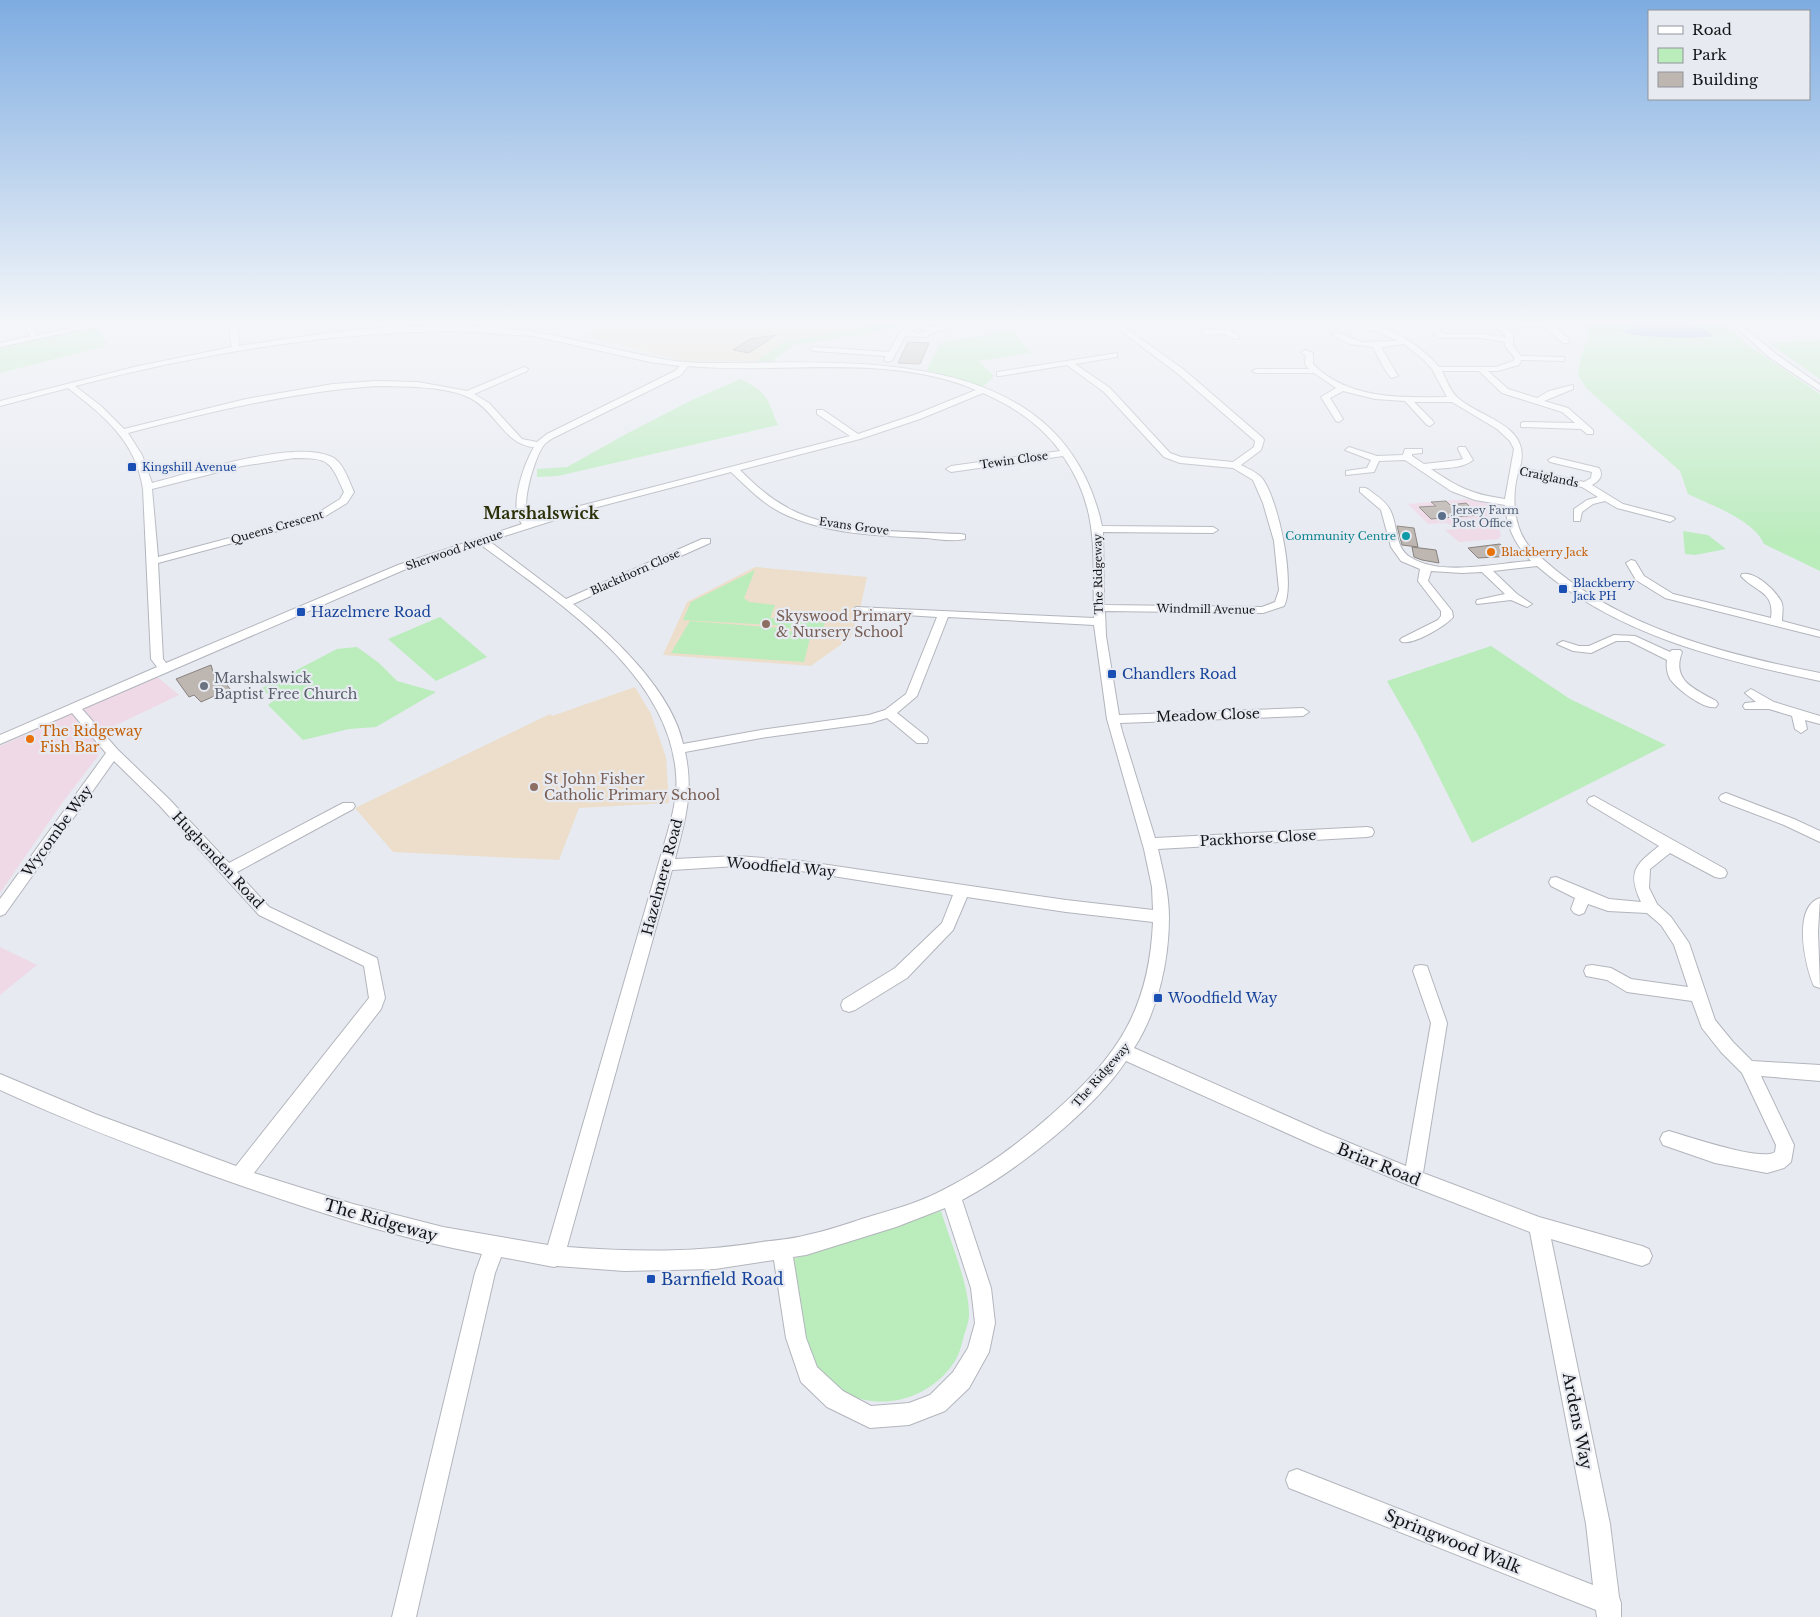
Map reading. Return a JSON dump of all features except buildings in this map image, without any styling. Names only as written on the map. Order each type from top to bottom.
[{"type":"street","name":"The Ridgeway","points":[[0,404],[37,394]]},
{"type":"street","points":[[81,394],[97,406],[123,432],[138,456],[148,487],[154,561],[157,659],[164,668]]},
{"type":"street","points":[[123,432],[251,402],[293,394]]},
{"type":"street","points":[[470,394],[482,400],[519,442],[539,445]]},
{"type":"street","points":[[528,524],[523,519],[521,510],[526,480],[534,454],[539,445],[550,436],[633,394]]},
{"type":"street","name":"Sherwood Avenue","points":[[0,740],[345,590],[481,540],[528,524],[857,437],[973,394]]},
{"type":"street","name":"The Ridgeway","points":[[0,1082],[44,1102],[239,1177],[347,1211],[494,1249],[605,1262],[693,1262],[782,1251],[863,1231],[951,1196],[1013,1157],[1079,1103],[1124,1052],[1140,1026],[1158,968],[1162,917],[1159,884],[1113,719],[1099,615],[1098,529],[1077,471],[1066,453],[1038,422],[989,394]]},
{"type":"street","name":"Windmill Avenue","points":[[1099,615],[1263,610],[1280,604],[1284,590],[1279,541],[1268,503],[1256,478],[1235,465],[1180,460],[1161,451],[1111,394]]},
{"type":"street","points":[[1207,394],[1260,440],[1258,448],[1235,465]]},
{"type":"street","points":[[1330,394],[1325,397],[1339,419]]},
{"type":"street","points":[[1369,394],[1407,400],[1454,399]]},
{"type":"street","points":[[1451,394],[1454,399],[1469,411],[1505,431],[1515,442],[1519,451],[1511,482],[1510,503],[1513,526],[1518,536],[1541,563],[1560,580],[1596,603],[1632,622],[1681,642],[1746,661],[1820,677]]},
{"type":"street","points":[[1516,394],[1565,410],[1590,432]]},
{"type":"street","points":[[1538,401],[1549,394]]},
{"type":"street","points":[[1407,400],[1416,410],[1427,417],[1430,423]]},
{"type":"street","points":[[832,408],[816,413],[857,437]]},
{"type":"street","points":[[1524,425],[1583,426]]},
{"type":"street","points":[[1423,467],[1468,460],[1462,449]]},
{"type":"street","points":[[1349,450],[1376,459],[1407,457],[1454,490],[1478,498],[1510,503]]},
{"type":"street","points":[[1407,457],[1408,451],[1419,451]]},
{"type":"street","name":"Tewin Close","points":[[951,469],[965,469],[1066,453]]},
{"type":"street","name":"Queens Crescent","points":[[148,487],[282,455],[303,454],[320,455],[334,463],[350,492],[344,501],[316,518],[154,561]]},
{"type":"street","points":[[1349,473],[1371,470],[1376,459]]},
{"type":"street","points":[[1172,470],[1180,460]]},
{"type":"street","name":"Craiglands","points":[[1553,460],[1596,470],[1598,474],[1595,480],[1584,485]]},
{"type":"street","name":"Evans Grove","points":[[733,469],[768,500],[792,514],[816,521],[860,529],[961,537]]},
{"type":"street","name":"Craiglands","points":[[1514,469],[1584,485],[1606,498],[1637,512],[1670,519]]},
{"type":"street","points":[[1363,490],[1380,502],[1389,515],[1396,547],[1400,554],[1426,568],[1451,570],[1541,563]]},
{"type":"street","name":"Craiglands","points":[[1577,518],[1577,511],[1585,505],[1606,498]]},
{"type":"street","points":[[1098,529],[1213,530]]},
{"type":"street","name":"Hazelmere Road","points":[[481,540],[612,643],[646,682],[659,700],[680,750],[683,774],[682,805],[666,865],[554,1257]]},
{"type":"street","name":"Blackthorn Close","points":[[564,604],[706,541]]},
{"type":"street","points":[[1631,563],[1640,578],[1669,596],[1820,634]]},
{"type":"street","points":[[1406,640],[1442,622],[1447,617],[1446,610],[1422,581],[1426,568]]},
{"type":"street","points":[[1484,568],[1514,596],[1527,604]]},
{"type":"street","points":[[1746,576],[1775,601],[1777,607],[1776,623]]},
{"type":"street","points":[[1482,602],[1514,596]]},
{"type":"street","points":[[860,609],[943,614],[1099,615]]},
{"type":"street","points":[[680,750],[761,734],[871,719],[889,713],[911,696],[943,614]]},
{"type":"street","points":[[1563,644],[1578,649],[1591,650],[1614,638],[1631,638],[1673,658]]},
{"type":"street","points":[[1681,642],[1671,666],[1674,677],[1685,687],[1712,704]]},
{"type":"street","points":[[1751,693],[1770,705],[1820,720]]},
{"type":"street","points":[[1749,706],[1770,705]]},
{"type":"street","name":"Hughenden Road","points":[[74,707],[114,753],[164,802],[264,911],[371,962],[377,998],[375,1004],[239,1177]]},
{"type":"street","name":"Meadow Close","points":[[1113,719],[1303,712]]},
{"type":"street","points":[[889,713],[922,740]]},
{"type":"street","points":[[1798,714],[1801,729]]},
{"type":"street","name":"Wycombe Way","points":[[0,910],[114,753]]},
{"type":"street","points":[[1726,798],[1789,822],[1820,837]]},
{"type":"street","points":[[1594,801],[1669,846],[1720,873]]},
{"type":"street","points":[[227,871],[348,806]]},
{"type":"street","name":"Packhorse Close","points":[[1148,844],[1367,832]]},
{"type":"street","points":[[1669,846],[1643,867],[1641,877],[1642,888],[1651,908],[1666,921],[1681,943],[1708,1023],[1727,1047],[1748,1068],[1786,1145],[1784,1156],[1776,1162],[1766,1164],[1715,1154],[1669,1139]]},
{"type":"street","name":"Woodfield Way","points":[[666,865],[737,861],[801,866],[1066,906],[1162,917]]},
{"type":"street","points":[[1556,882],[1581,903],[1651,908]]},
{"type":"street","points":[[849,1005],[901,973],[948,926],[962,890]]},
{"type":"street","points":[[1820,904],[1814,910],[1809,940],[1820,981]]},
{"type":"street","points":[[1413,1178],[1439,1023],[1421,971]]},
{"type":"street","points":[[1592,971],[1610,974],[1627,984],[1698,995]]},
{"type":"street","name":"Briar Road","points":[[1124,1052],[1413,1178],[1539,1226],[1642,1256]]},
{"type":"street","points":[[1748,1068],[1820,1073]]},
{"type":"street","points":[[782,1251],[796,1338],[809,1374],[835,1399],[870,1417],[909,1414],[937,1403],[961,1380],[978,1352],[985,1323],[981,1288],[951,1196]]},
{"type":"street","name":"Ardens Way","points":[[1539,1226],[1598,1524],[1609,1610]]},
{"type":"street","points":[[404,1617],[485,1273],[494,1249]]},
{"type":"street","name":"Springwood Walk","points":[[1297,1480],[1609,1610]]},
{"type":"shaded area","points":[[1468,499],[1493,505],[1495,520],[1501,534],[1499,539],[1459,542],[1445,530],[1457,529],[1447,523],[1428,524],[1408,504]]},
{"type":"shaded area","name":"Skyswood Primary & Nursery School","points":[[755,567],[867,577],[860,609],[850,638],[811,666],[663,655],[687,602]]},
{"type":"shaded area","points":[[156,676],[179,695],[106,730],[98,756],[62,803],[0,893],[0,746]]},
{"type":"shaded area","name":"St John Fisher Catholic Primary School","points":[[635,687],[651,714],[666,757],[669,803],[579,808],[559,860],[393,852],[355,808],[550,714],[552,716]]},
{"type":"shaded area","points":[[0,947],[37,965],[0,995]]},
{"type":"green space","points":[[705,394],[763,394],[769,402],[778,425],[558,476],[537,477],[537,469],[567,467]]},
{"type":"green space","points":[[1593,394],[1820,394],[1820,571],[1764,544],[1759,535],[1742,521],[1720,508],[1688,494],[1680,471]]},
{"type":"green space","points":[[1683,531],[1708,535],[1726,549],[1695,555],[1685,554]]},
{"type":"green space","points":[[755,570],[744,598],[749,602],[775,605],[770,618],[825,623],[823,628],[817,628],[809,633],[775,625],[683,620],[691,602]]},
{"type":"green space","points":[[440,617],[487,657],[436,681],[388,639]]},
{"type":"green space","points":[[690,621],[780,628],[797,633],[811,634],[804,662],[671,653]]},
{"type":"green space","points":[[1491,646],[1570,699],[1666,745],[1472,843],[1419,737],[1387,681]]},
{"type":"green space","points":[[357,647],[379,663],[397,681],[436,692],[376,727],[349,729],[303,740],[268,705],[273,701],[262,688],[337,649]]},
{"type":"green space","points":[[941,1211],[959,1264],[968,1305],[968,1322],[957,1357],[939,1380],[922,1391],[903,1399],[884,1402],[864,1400],[846,1394],[829,1383],[814,1367],[809,1357],[801,1331],[790,1260]]},
{"type":"place","name":"Kingshill Avenue","points":[[132,467]]},
{"type":"place","name":"Jersey Farm Post Office","points":[[1442,516]]},
{"type":"place","name":"Community Centre","points":[[1406,536]]},
{"type":"place","name":"Blackberry Jack","points":[[1491,552]]},
{"type":"place","name":"Blackberry Jack PH","points":[[1563,589]]},
{"type":"place","name":"Hazelmere Road","points":[[301,612]]},
{"type":"place","name":"Skyswood Primary & Nursery School","points":[[766,624]]},
{"type":"place","name":"Chandlers Road","points":[[1112,674]]},
{"type":"place","name":"Marshalswick Baptist Free Church","points":[[204,686]]},
{"type":"place","name":"The Ridgeway Fish Bar","points":[[30,739]]},
{"type":"place","name":"St John Fisher Catholic Primary School","points":[[534,787]]},
{"type":"place","name":"Woodfield Way","points":[[1158,998]]},
{"type":"place","name":"Barnfield Road","points":[[651,1279]]},
{"type":"district","name":"Marshalswick","points":[[541,513]]}]
